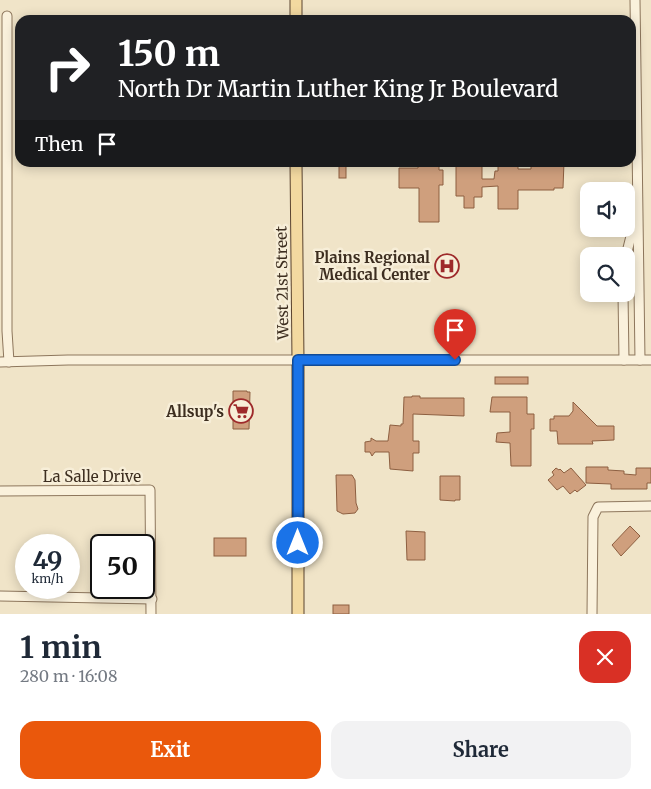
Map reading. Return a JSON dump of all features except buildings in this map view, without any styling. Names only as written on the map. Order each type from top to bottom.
[{"type":"main road","points":[[296,0],[296,15]]},
{"type":"main road","name":"West 21st Street","points":[[296,167],[298,614]]},
{"type":"street","points":[[635,0],[635,15]]},
{"type":"street","points":[[7,16],[7,331],[4,362],[68,360],[651,360]]},
{"type":"street","points":[[636,70],[640,251],[640,360]]},
{"type":"street","points":[[628,247],[638,211]]},
{"type":"street","points":[[623,302],[624,360]]},
{"type":"street","name":"La Salle Drive","points":[[0,491],[150,490],[151,534]]},
{"type":"street","points":[[592,614],[593,517],[598,507],[651,506]]},
{"type":"street","points":[[0,596],[90,598]]},
{"type":"street","name":"La Salle Drive","points":[[151,614],[152,599]]},
{"type":"place","name":"Plains Regional Medical Center","points":[[447,266]]},
{"type":"place","name":"Allsup's","points":[[241,411]]},
{"type":"route","points":[[298,543],[298,360],[455,360]]}]
